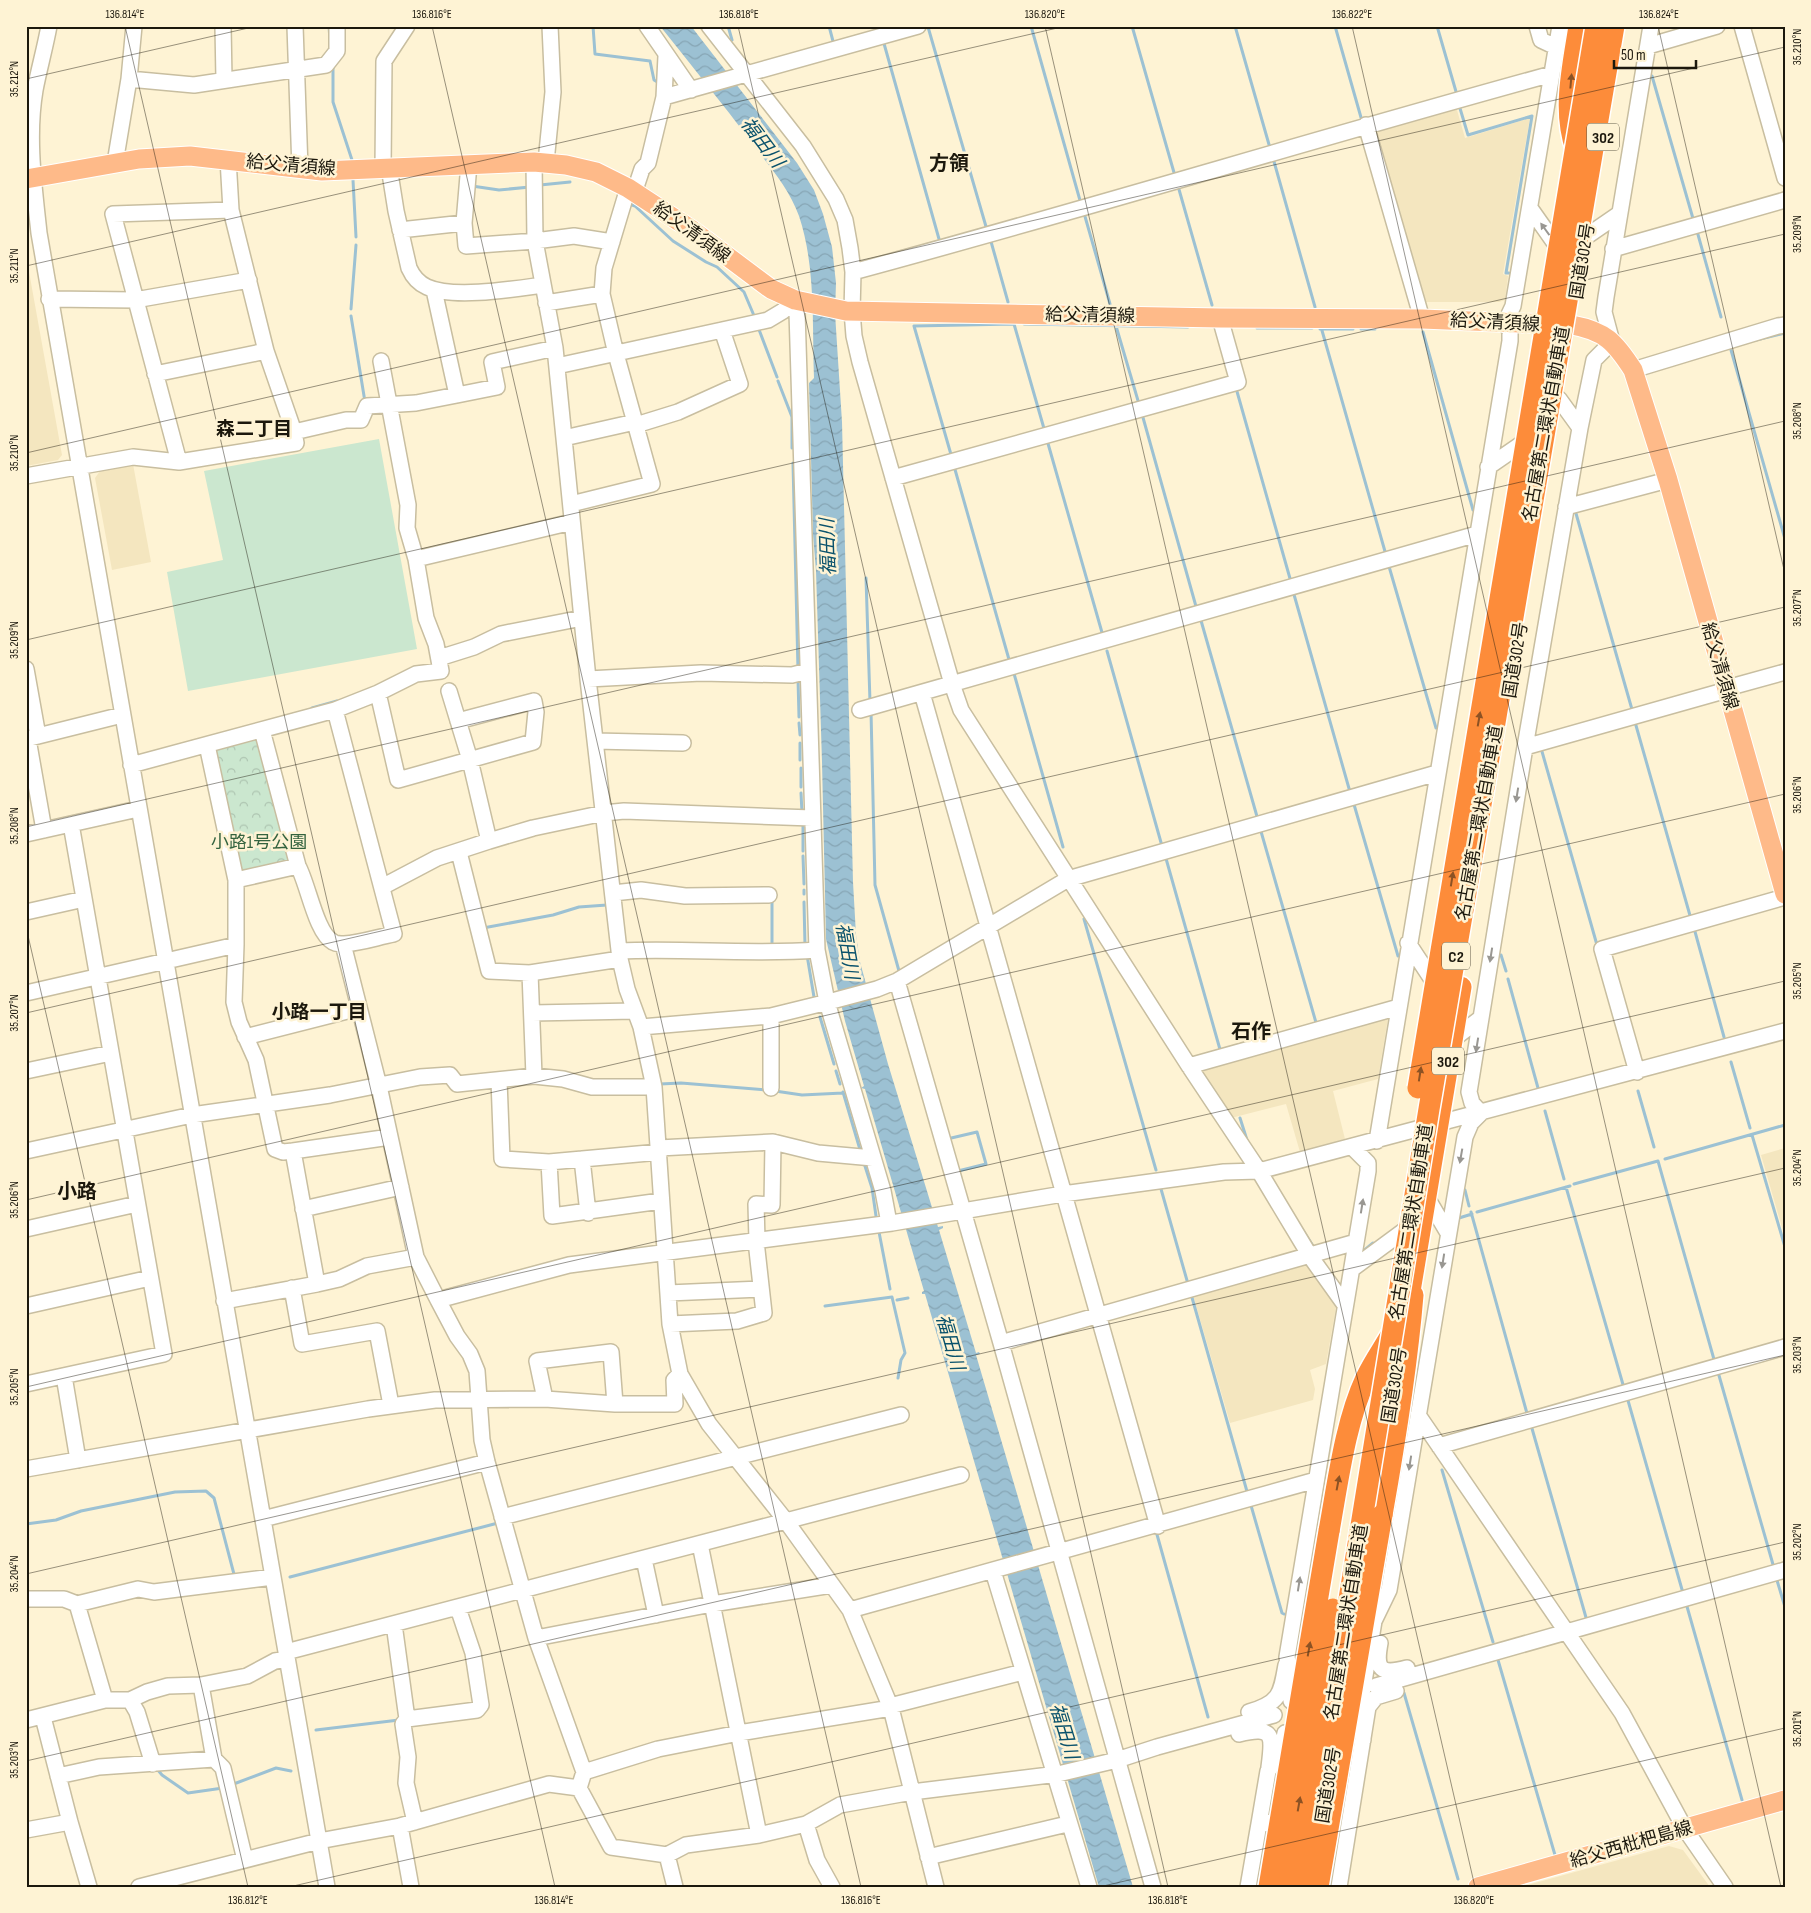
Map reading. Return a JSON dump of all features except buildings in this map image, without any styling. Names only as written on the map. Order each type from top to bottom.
[{"type":"highway","points":[[1579,26],[1572,71],[1569,121],[1574,143],[1593,196]]},
{"type":"highway","name":"名古屋第二環状自動車道","points":[[1285,1887],[1329,1635],[1478,726],[1544,345],[1596,26]]},
{"type":"highway","name":"国道302号","points":[[1311,1887],[1620,29]]},
{"type":"highway","name":"名古屋第二環状自動車道","points":[[1302,1887],[1429,1109],[1620,29]]},
{"type":"highway","points":[[1318,1887],[1396,1440],[1408,1352],[1416,1260]]},
{"type":"highway","points":[[1269,1887],[1341,1464],[1358,1400],[1366,1378],[1406,1309]]},
{"type":"main road","name":"給父清須線","points":[[29,178],[115,163],[190,156],[300,169],[337,171],[540,162],[596,172],[628,188],[692,230],[771,288],[797,301],[849,311],[1220,318],[1422,319],[1572,325],[1591,329],[1612,342],[1624,355],[1633,370],[1668,480],[1785,896]]},
{"type":"main road","name":"給父西枇杷島線","points":[[1478,1887],[1785,1800]]},
{"type":"street","points":[[49,26],[30,92],[29,178],[327,1887]]},
{"type":"street","points":[[115,163],[129,78],[134,26]]},
{"type":"street","points":[[223,26],[224,80]]},
{"type":"street","points":[[295,26],[300,169]]},
{"type":"street","points":[[129,78],[194,85],[326,65],[337,50],[337,26]]},
{"type":"street","points":[[407,26],[384,61],[386,168],[409,268],[413,276],[419,282],[434,290],[474,293],[543,285]]},
{"type":"street","points":[[550,26],[553,92],[540,162],[535,241],[555,348],[588,679],[619,955],[627,989],[641,1027],[654,1087],[660,1150],[661,1202],[670,1324],[680,1374],[709,1424],[786,1521],[850,1610],[890,1707],[936,1887]]},
{"type":"street","points":[[647,26],[666,56],[693,90]]},
{"type":"street","points":[[709,26],[745,75],[803,146],[836,199],[844,220],[853,272],[849,311],[860,362],[961,710],[1068,879],[1259,1171],[1310,1256],[1345,1305]]},
{"type":"street","points":[[664,97],[918,26]]},
{"type":"street","points":[[1537,26],[1541,40],[1556,47]]},
{"type":"street","points":[[1377,1140],[1408,943],[1510,341],[1510,331],[1505,323],[1513,306],[1560,26]]},
{"type":"street","points":[[1481,1113],[1472,1103],[1469,1092],[1525,746],[1580,428],[1594,360],[1612,342],[1604,312],[1651,26]]},
{"type":"street","points":[[1648,46],[1717,26]]},
{"type":"street","points":[[1742,26],[1785,178]]},
{"type":"street","points":[[570,504],[652,484],[616,354],[602,294],[604,268],[628,188],[637,184],[642,169],[648,163],[664,97],[666,56]]},
{"type":"street","points":[[853,272],[1180,180],[1366,125],[1552,74]]},
{"type":"street","points":[[1366,125],[1422,319]]},
{"type":"street","points":[[228,159],[232,210],[248,280],[266,351],[295,437]]},
{"type":"street","points":[[469,164],[464,223],[466,246],[574,236],[612,242]]},
{"type":"street","points":[[1613,249],[1785,200]]},
{"type":"street","points":[[1530,208],[1580,278]]},
{"type":"street","points":[[179,462],[112,214],[232,210]]},
{"type":"street","points":[[1587,236],[1619,214]]},
{"type":"street","points":[[400,230],[464,223]]},
{"type":"street","points":[[49,299],[135,300],[248,280]]},
{"type":"street","points":[[434,290],[457,395]]},
{"type":"street","points":[[546,303],[602,294]]},
{"type":"street","points":[[557,366],[768,320],[797,301]]},
{"type":"street","points":[[797,301],[817,950],[829,1002],[892,1223]]},
{"type":"street","points":[[893,478],[1238,382],[1220,318]]},
{"type":"street","points":[[1633,370],[1771,328],[1785,326]]},
{"type":"street","points":[[564,438],[635,424],[678,412],[740,384],[722,330]]},
{"type":"street","points":[[26,476],[133,456],[179,462],[295,437],[346,420],[361,420],[367,406],[416,403],[497,387],[492,362],[555,348]]},
{"type":"street","points":[[155,374],[266,351]]},
{"type":"street","points":[[130,765],[207,746],[335,710],[378,693],[416,674],[441,671],[436,644],[426,618],[416,559],[407,528],[408,505],[381,361]]},
{"type":"street","points":[[1559,399],[1580,428]]},
{"type":"street","points":[[1488,467],[1556,420]]},
{"type":"street","points":[[1566,507],[1668,480]]},
{"type":"street","points":[[416,559],[572,522]]},
{"type":"street","points":[[860,710],[1477,534]]},
{"type":"street","points":[[439,658],[474,648],[501,634],[582,618]]},
{"type":"street","points":[[26,669],[31,738],[44,830]]},
{"type":"street","points":[[588,679],[701,673],[764,673],[776,676],[808,671]]},
{"type":"street","points":[[1525,746],[1785,672]]},
{"type":"street","points":[[449,691],[470,760],[489,841]]},
{"type":"street","points":[[922,692],[1158,1526]]},
{"type":"street","points":[[378,693],[398,780],[533,742],[536,712],[534,701],[458,721]]},
{"type":"street","points":[[262,730],[298,866],[304,876],[324,933],[333,943],[343,944],[394,934],[335,710]]},
{"type":"street","points":[[31,738],[122,715]]},
{"type":"street","points":[[595,741],[683,743]]},
{"type":"street","points":[[207,746],[236,880],[234,1002],[239,1022],[256,1060],[275,1149],[283,1152],[293,1151],[390,1136]]},
{"type":"street","points":[[641,1027],[770,1016],[877,989],[897,981],[1068,879],[1437,773]]},
{"type":"street","points":[[26,834],[138,809]]},
{"type":"street","points":[[382,887],[437,858],[533,828],[604,813],[624,811],[812,818]]},
{"type":"street","points":[[26,1384],[164,1354],[70,824]]},
{"type":"street","points":[[459,852],[489,971],[530,973],[650,950],[785,952],[817,950]]},
{"type":"street","points":[[236,880],[298,866]]},
{"type":"street","points":[[613,893],[641,890],[685,896],[769,895]]},
{"type":"street","points":[[1636,1072],[1602,949],[1785,896]]},
{"type":"street","points":[[26,912],[84,899]]},
{"type":"street","points":[[1408,943],[1456,1016]]},
{"type":"street","points":[[343,944],[390,1136],[416,1257],[457,1336],[470,1354],[477,1371],[482,1440],[522,1591],[536,1638],[584,1772],[579,1788],[611,1847],[667,1855],[686,1845],[758,1835],[806,1824],[840,1805],[912,1792],[1056,1775],[1117,1760],[1274,1715]]},
{"type":"street","points":[[26,993],[236,945]]},
{"type":"street","points":[[530,973],[534,1076]]},
{"type":"street","points":[[897,981],[1001,1343],[1051,1555],[1117,1760],[1153,1887]]},
{"type":"street","points":[[1189,1066],[1399,1007]]},
{"type":"street","points":[[245,1037],[359,1008]]},
{"type":"street","points":[[532,1013],[635,1011]]},
{"type":"street","points":[[770,1016],[771,1088]]},
{"type":"street","points":[[1452,1040],[1481,1018]]},
{"type":"street","points":[[438,1300],[569,1265],[892,1223],[1063,1194],[1224,1172],[1259,1171],[1785,1031]]},
{"type":"street","points":[[26,1071],[111,1052]]},
{"type":"street","points":[[26,1151],[192,1115],[265,1105],[420,1077],[450,1075],[457,1084],[534,1076],[564,1079],[592,1087],[654,1087]]},
{"type":"street","points":[[499,1080],[502,1159],[549,1162],[660,1150],[772,1142],[818,1154],[873,1158]]},
{"type":"street","points":[[1481,1113],[1465,1137],[1377,1655],[1380,1668],[1393,1672],[1455,1655],[1494,1653]]},
{"type":"street","points":[[670,1324],[737,1322],[764,1313],[757,1241],[756,1204],[772,1205],[772,1142]]},
{"type":"street","points":[[1157,1747],[1189,1728],[1263,1708],[1277,1698],[1281,1690],[1368,1171],[1368,1163],[1352,1147]]},
{"type":"street","points":[[293,1151],[317,1284]]},
{"type":"street","points":[[582,1159],[588,1212]]},
{"type":"street","points":[[549,1162],[552,1216],[661,1202]]},
{"type":"street","points":[[303,1209],[401,1188]]},
{"type":"street","points":[[1426,1196],[1448,1233]]},
{"type":"street","points":[[26,1228],[137,1204]]},
{"type":"street","points":[[1352,1269],[1422,1217]]},
{"type":"street","points":[[1001,1343],[1356,1242]]},
{"type":"street","points":[[224,1301],[339,1279],[367,1266],[416,1257]]},
{"type":"street","points":[[26,1306],[150,1278]]},
{"type":"street","points":[[292,1288],[302,1344],[378,1331],[391,1405]]},
{"type":"street","points":[[668,1294],[761,1289]]},
{"type":"street","points":[[1440,1446],[1785,1347]]},
{"type":"street","points":[[545,1398],[537,1360],[610,1352],[615,1404]]},
{"type":"street","points":[[26,1469],[391,1405],[435,1400],[545,1398],[615,1404],[675,1404],[674,1380],[680,1374]]},
{"type":"street","points":[[64,1376],[78,1460]]},
{"type":"street","points":[[502,1517],[901,1414]]},
{"type":"street","points":[[1418,1415],[1622,1713],[1685,1829],[1725,1887]]},
{"type":"street","points":[[263,1519],[487,1462]]},
{"type":"street","points":[[26,1720],[105,1700],[130,1700],[146,1692],[168,1686],[201,1685],[246,1676],[287,1655],[394,1624],[960,1475]]},
{"type":"street","points":[[850,1610],[1158,1526],[1316,1480]]},
{"type":"street","points":[[700,1544],[758,1835]]},
{"type":"street","points":[[644,1559],[656,1615]]},
{"type":"street","points":[[1376,1686],[1785,1570]]},
{"type":"street","points":[[995,1571],[1023,1672],[1089,1887]]},
{"type":"street","points":[[26,1599],[64,1599],[77,1604],[138,1589],[154,1592],[273,1577]]},
{"type":"street","points":[[536,1638],[712,1604],[832,1585]]},
{"type":"street","points":[[1363,1740],[1360,1706],[1374,1621],[1389,1590]]},
{"type":"street","points":[[77,1604],[105,1700]]},
{"type":"street","points":[[416,1822],[406,1783],[408,1757],[403,1724],[407,1719],[477,1710],[481,1705],[473,1653],[458,1608]]},
{"type":"street","points":[[394,1624],[407,1719]]},
{"type":"street","points":[[1338,1887],[1368,1707],[1376,1697],[1463,1672],[1494,1653]]},
{"type":"street","points":[[1268,1771],[1282,1752],[1293,1685],[1287,1657]]},
{"type":"street","points":[[584,1772],[658,1749],[890,1707],[1023,1672]]},
{"type":"street","points":[[201,1685],[214,1759],[223,1768],[245,1860]]},
{"type":"street","points":[[130,1700],[137,1712],[152,1764]]},
{"type":"street","points":[[43,1717],[89,1887]]},
{"type":"street","points":[[1157,1747],[1194,1746],[1257,1730],[1264,1731],[1270,1737],[1272,1745],[1248,1887]]},
{"type":"street","points":[[58,1776],[99,1767],[214,1759]]},
{"type":"street","points":[[139,1887],[197,1880],[245,1860],[319,1841],[416,1822],[549,1784],[579,1788]]},
{"type":"street","points":[[1324,1809],[1354,1794]]},
{"type":"street","points":[[1260,1818],[1316,1852]]},
{"type":"street","points":[[26,1830],[70,1822]]},
{"type":"street","points":[[806,1824],[817,1860],[832,1887]]},
{"type":"street","points":[[928,1857],[1063,1825]]},
{"type":"street","points":[[400,1826],[411,1887]]},
{"type":"street","points":[[667,1855],[674,1887]]},
{"type":"shaded area","points":[[1455,103],[1465,138],[1530,118],[1503,274],[1508,276],[1505,300],[1499,302],[1421,302],[1371,127]]},
{"type":"shaded area","points":[[26,255],[62,455],[58,460],[26,466]]},
{"type":"shaded area","points":[[133,464],[151,562],[112,570],[95,478],[100,471]]},
{"type":"shaded area","points":[[1388,1018],[1378,1079],[1333,1091],[1345,1139],[1300,1152],[1286,1104],[1231,1118],[1200,1069]]},
{"type":"shaded area","points":[[1785,1148],[1785,1230],[1783,1231],[1761,1155]]},
{"type":"shaded area","points":[[1307,1262],[1336,1307],[1326,1364],[1310,1370],[1315,1389],[1313,1400],[1230,1423],[1193,1295]]},
{"type":"shaded area","points":[[1669,1846],[1683,1850],[1710,1887],[1520,1887]]},
{"type":"green space","points":[[379,439],[417,649],[188,691],[167,572],[223,560],[204,471]]},
{"type":"green space","name":"小路1号公園","points":[[256,738],[260,740],[291,859],[289,863],[243,874],[238,870],[214,753],[217,748]]},
{"type":"water","name":"福田川","points":[[660,26],[691,26],[797,163],[814,190],[832,247],[836,283],[835,313],[842,422],[853,882],[856,935],[860,962],[888,1064],[938,1227],[943,1226],[939,1230],[976,1353],[979,1352],[980,1354],[976,1355],[1133,1887],[1099,1887],[925,1294],[922,1294],[924,1291],[865,1089],[861,1088],[864,1086],[845,1021],[826,939],[809,383],[814,378],[813,317],[811,276],[804,235],[795,206],[778,178]]},
{"type":"waterway","points":[[329,26],[330,41]]},
{"type":"waterway","points":[[593,26],[595,54],[650,61],[654,80],[659,83]]},
{"type":"waterway","points":[[728,26],[732,40]]},
{"type":"waterway","points":[[829,26],[834,45]]},
{"type":"waterway","points":[[1031,26],[1081,204]]},
{"type":"waterway","points":[[1132,26],[1175,176]]},
{"type":"waterway","points":[[1235,26],[1270,148]]},
{"type":"waterway","points":[[1335,26],[1362,121]]},
{"type":"waterway","points":[[1437,26],[1457,95]]},
{"type":"waterway","points":[[922,29],[928,27],[987,230]]},
{"type":"waterway","points":[[883,40],[939,239]]},
{"type":"waterway","points":[[333,68],[333,102],[352,160]]},
{"type":"waterway","points":[[1652,76],[1694,222]]},
{"type":"waterway","points":[[1459,105],[1468,135],[1532,116],[1506,273],[1509,273]]},
{"type":"waterway","points":[[1273,158],[1315,307]]},
{"type":"waterway","points":[[353,180],[356,237]]},
{"type":"waterway","points":[[540,185],[570,182]]},
{"type":"waterway","points":[[472,186],[499,190],[530,187]]},
{"type":"waterway","points":[[1178,186],[1212,305]]},
{"type":"waterway","points":[[631,202],[632,205],[673,241],[717,267],[744,292],[755,318]]},
{"type":"waterway","points":[[1084,213],[1110,304]]},
{"type":"waterway","points":[[1697,231],[1721,317]]},
{"type":"waterway","points":[[990,238],[1008,302]]},
{"type":"waterway","points":[[351,309],[356,245]]},
{"type":"waterway","points":[[351,316],[365,402]]},
{"type":"waterway","points":[[952,458],[914,326],[1014,324],[1045,432]]},
{"type":"waterway","points":[[1024,324],[1188,327]]},
{"type":"waterway","points":[[1116,326],[1139,404]]},
{"type":"waterway","points":[[758,327],[777,377]]},
{"type":"waterway","points":[[1321,327],[1386,555]]},
{"type":"waterway","points":[[1257,328],[1312,328]]},
{"type":"waterway","points":[[1320,329],[1353,329]]},
{"type":"waterway","points":[[1361,329],[1375,329]]},
{"type":"waterway","points":[[1423,332],[1473,510]]},
{"type":"waterway","points":[[1756,340],[1785,333]]},
{"type":"waterway","points":[[1731,350],[1785,539]]},
{"type":"waterway","points":[[778,381],[792,417],[792,448]]},
{"type":"waterway","points":[[1236,388],[1291,582]]},
{"type":"waterway","points":[[1142,414],[1197,610]]},
{"type":"waterway","points":[[1047,440],[1103,636]]},
{"type":"waterway","points":[[793,463],[798,670]]},
{"type":"waterway","points":[[954,466],[1010,663]]},
{"type":"waterway","points":[[1575,510],[1633,713]]},
{"type":"waterway","points":[[1388,563],[1436,728]]},
{"type":"waterway","points":[[866,578],[870,702]]},
{"type":"waterway","points":[[1293,591],[1350,792]]},
{"type":"waterway","points":[[1200,617],[1258,820]]},
{"type":"waterway","points":[[1107,651],[1162,846]]},
{"type":"waterway","points":[[1013,670],[1063,847]]},
{"type":"waterway","points":[[798,679],[799,717]]},
{"type":"waterway","points":[[312,708],[337,701]]},
{"type":"waterway","points":[[871,711],[875,885],[899,971]]},
{"type":"waterway","points":[[1635,722],[1691,919]]},
{"type":"waterway","points":[[799,723],[800,735]]},
{"type":"waterway","points":[[800,743],[800,760]]},
{"type":"waterway","points":[[1541,748],[1597,945]]},
{"type":"waterway","points":[[801,768],[801,787]]},
{"type":"waterway","points":[[801,793],[802,813]]},
{"type":"waterway","points":[[1353,801],[1398,956]]},
{"type":"waterway","points":[[803,823],[803,851]]},
{"type":"waterway","points":[[1260,828],[1317,1026]]},
{"type":"waterway","points":[[1165,855],[1221,1053]]},
{"type":"waterway","points":[[803,856],[804,884]]},
{"type":"waterway","points":[[772,899],[772,947]]},
{"type":"waterway","points":[[804,902],[805,946]]},
{"type":"waterway","points":[[483,928],[553,915],[579,907],[607,905]]},
{"type":"waterway","points":[[1084,919],[1156,1170]]},
{"type":"waterway","points":[[1694,928],[1724,1037]]},
{"type":"waterway","points":[[807,955],[814,997]]},
{"type":"waterway","points":[[1501,955],[1506,971]]},
{"type":"waterway","points":[[1508,979],[1538,1088]]},
{"type":"waterway","points":[[820,1017],[834,1064]]},
{"type":"waterway","points":[[1731,1062],[1750,1128]]},
{"type":"waterway","points":[[836,1071],[840,1084]]},
{"type":"waterway","points":[[660,1084],[681,1083],[767,1090]]},
{"type":"waterway","points":[[775,1091],[802,1095],[843,1093]]},
{"type":"waterway","points":[[1638,1091],[1654,1147]]},
{"type":"waterway","points":[[843,1092],[861,1153]]},
{"type":"waterway","points":[[1545,1111],[1564,1179]]},
{"type":"waterway","points":[[1240,1118],[1247,1140]]},
{"type":"waterway","points":[[1665,1159],[1785,1125]]},
{"type":"waterway","points":[[947,1139],[977,1132],[986,1164],[958,1171]]},
{"type":"waterway","points":[[1752,1135],[1785,1247]]},
{"type":"waterway","points":[[1574,1184],[1658,1161],[1715,1363]]},
{"type":"waterway","points":[[864,1163],[872,1188],[876,1216]]},
{"type":"waterway","points":[[1477,1212],[1570,1186]]},
{"type":"waterway","points":[[1566,1187],[1624,1388]]},
{"type":"waterway","points":[[1161,1189],[1188,1284]]},
{"type":"waterway","points":[[1465,1190],[1469,1206]]},
{"type":"waterway","points":[[1471,1212],[1528,1417]]},
{"type":"waterway","points":[[1459,1218],[1472,1214]]},
{"type":"waterway","points":[[1302,1229],[1315,1249]]},
{"type":"waterway","points":[[879,1232],[890,1289]]},
{"type":"waterway","points":[[1361,1253],[1373,1243]]},
{"type":"waterway","points":[[1191,1294],[1248,1495]]},
{"type":"waterway","points":[[825,1306],[892,1297],[905,1353],[901,1360],[898,1378]]},
{"type":"waterway","points":[[897,1300],[908,1298]]},
{"type":"waterway","points":[[1718,1372],[1774,1568]]},
{"type":"waterway","points":[[1627,1397],[1683,1593]]},
{"type":"waterway","points":[[1531,1425],[1587,1621]]},
{"type":"waterway","points":[[1442,1470],[1493,1642]]},
{"type":"waterway","points":[[26,1524],[56,1520],[81,1511],[175,1492],[206,1491],[214,1498],[235,1578]]},
{"type":"waterway","points":[[1250,1502],[1282,1613],[1284,1614]]},
{"type":"waterway","points":[[290,1577],[498,1523]]},
{"type":"waterway","points":[[1156,1531],[1208,1717]]},
{"type":"waterway","points":[[1776,1577],[1785,1607]]},
{"type":"waterway","points":[[1686,1603],[1742,1800]]},
{"type":"waterway","points":[[1498,1660],[1555,1855]]},
{"type":"waterway","points":[[1404,1693],[1458,1879]]},
{"type":"waterway","points":[[316,1730],[399,1720]]},
{"type":"waterway","points":[[231,1785],[276,1768],[291,1771]]},
{"type":"waterway","points":[[157,1769],[162,1775],[188,1793],[223,1788]]},
{"type":"waterway","points":[[1331,1887],[1334,1869]]},
{"type":"district","name":"方領","points":[[949,163]]},
{"type":"district","name":"森二丁目","points":[[254,428]]},
{"type":"district","name":"小路一丁目","points":[[319,1011]]},
{"type":"district","name":"石作","points":[[1251,1031]]},
{"type":"district","name":"小路","points":[[77,1191]]}]
